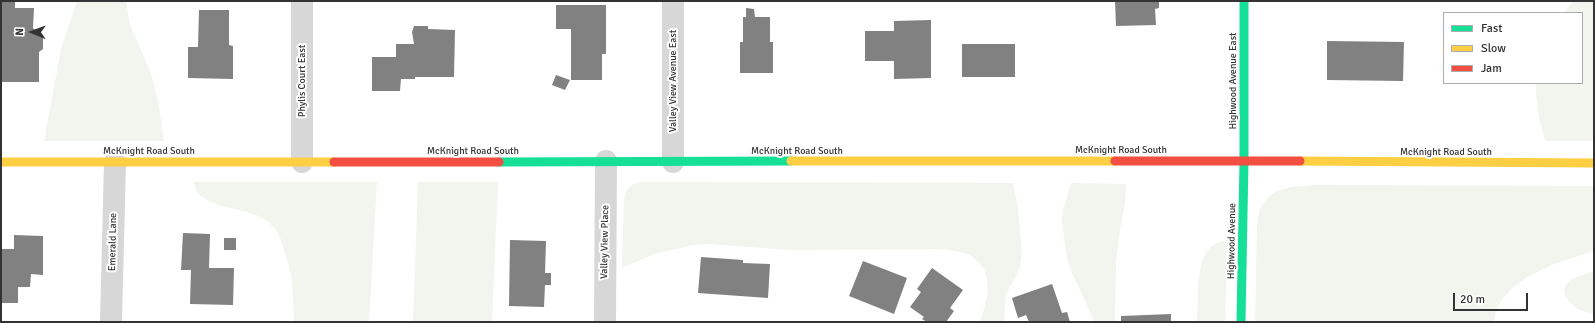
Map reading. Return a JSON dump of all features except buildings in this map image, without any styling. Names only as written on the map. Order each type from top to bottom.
[{"type":"street","name":"Phylis Court East","points":[[302,1],[302,162]]},
{"type":"street","name":"Valley View Avenue East","points":[[672,1],[673,162]]},
{"type":"street","name":"Highwood Avenue East","points":[[1244,1],[1244,161]]},
{"type":"street","name":"Valley View Place","points":[[605,322],[606,161]]},
{"type":"street","name":"McKnight Road South","points":[[1,162],[1244,161],[1594,163]]},
{"type":"street","name":"Highwood Avenue","points":[[1241,322],[1244,161]]},
{"type":"street","name":"Emerald Lane","points":[[111,322],[115,162]]},
{"type":"shaded area","points":[[77,1],[126,1],[130,25],[151,73],[158,101],[164,141],[44,141],[61,49]]},
{"type":"shaded area","points":[[1573,1],[1594,1],[1594,141],[1545,141],[1539,118],[1535,84],[1583,84],[1583,12],[1565,12]]},
{"type":"shaded area","points":[[193,182],[377,182],[369,322],[294,322],[292,279],[281,240],[276,230],[266,220],[256,215],[221,206],[207,200],[198,194]]},
{"type":"shaded area","points":[[418,182],[498,182],[492,322],[413,322]]},
{"type":"shaded area","points":[[643,182],[1013,183],[1018,208],[1022,253],[1020,268],[1006,294],[1004,322],[980,322],[988,294],[987,278],[984,269],[978,262],[970,255],[957,251],[940,249],[790,250],[709,244],[694,245],[654,254],[622,268],[624,198],[627,190],[633,184]]},
{"type":"shaded area","points":[[1071,183],[1126,184],[1125,203],[1116,262],[1115,322],[1095,322],[1072,273],[1067,258],[1062,223],[1063,210]]},
{"type":"shaded area","points":[[1313,185],[1594,186],[1594,251],[1554,264],[1527,277],[1512,288],[1502,300],[1496,310],[1494,322],[1255,322],[1257,224],[1260,208],[1267,198],[1275,192],[1290,187]]},
{"type":"shaded area","points":[[1227,240],[1225,322],[1197,322],[1198,284],[1202,260],[1210,247]]},
{"type":"shaded area","points":[[1594,271],[1594,315],[1578,309],[1569,302],[1564,291],[1566,285],[1572,279]]},
{"type":"traffic: fast","points":[[1241,322],[1244,161],[1244,1]]},
{"type":"traffic: fast","points":[[499,162],[791,161]]},
{"type":"traffic: slow","points":[[791,161],[1115,161]]},
{"type":"traffic: slow","points":[[1300,161],[1594,163]]},
{"type":"traffic: slow","points":[[1,162],[334,162]]},
{"type":"traffic: jam","points":[[1115,161],[1300,161]]},
{"type":"traffic: jam","points":[[334,162],[499,162]]}]
